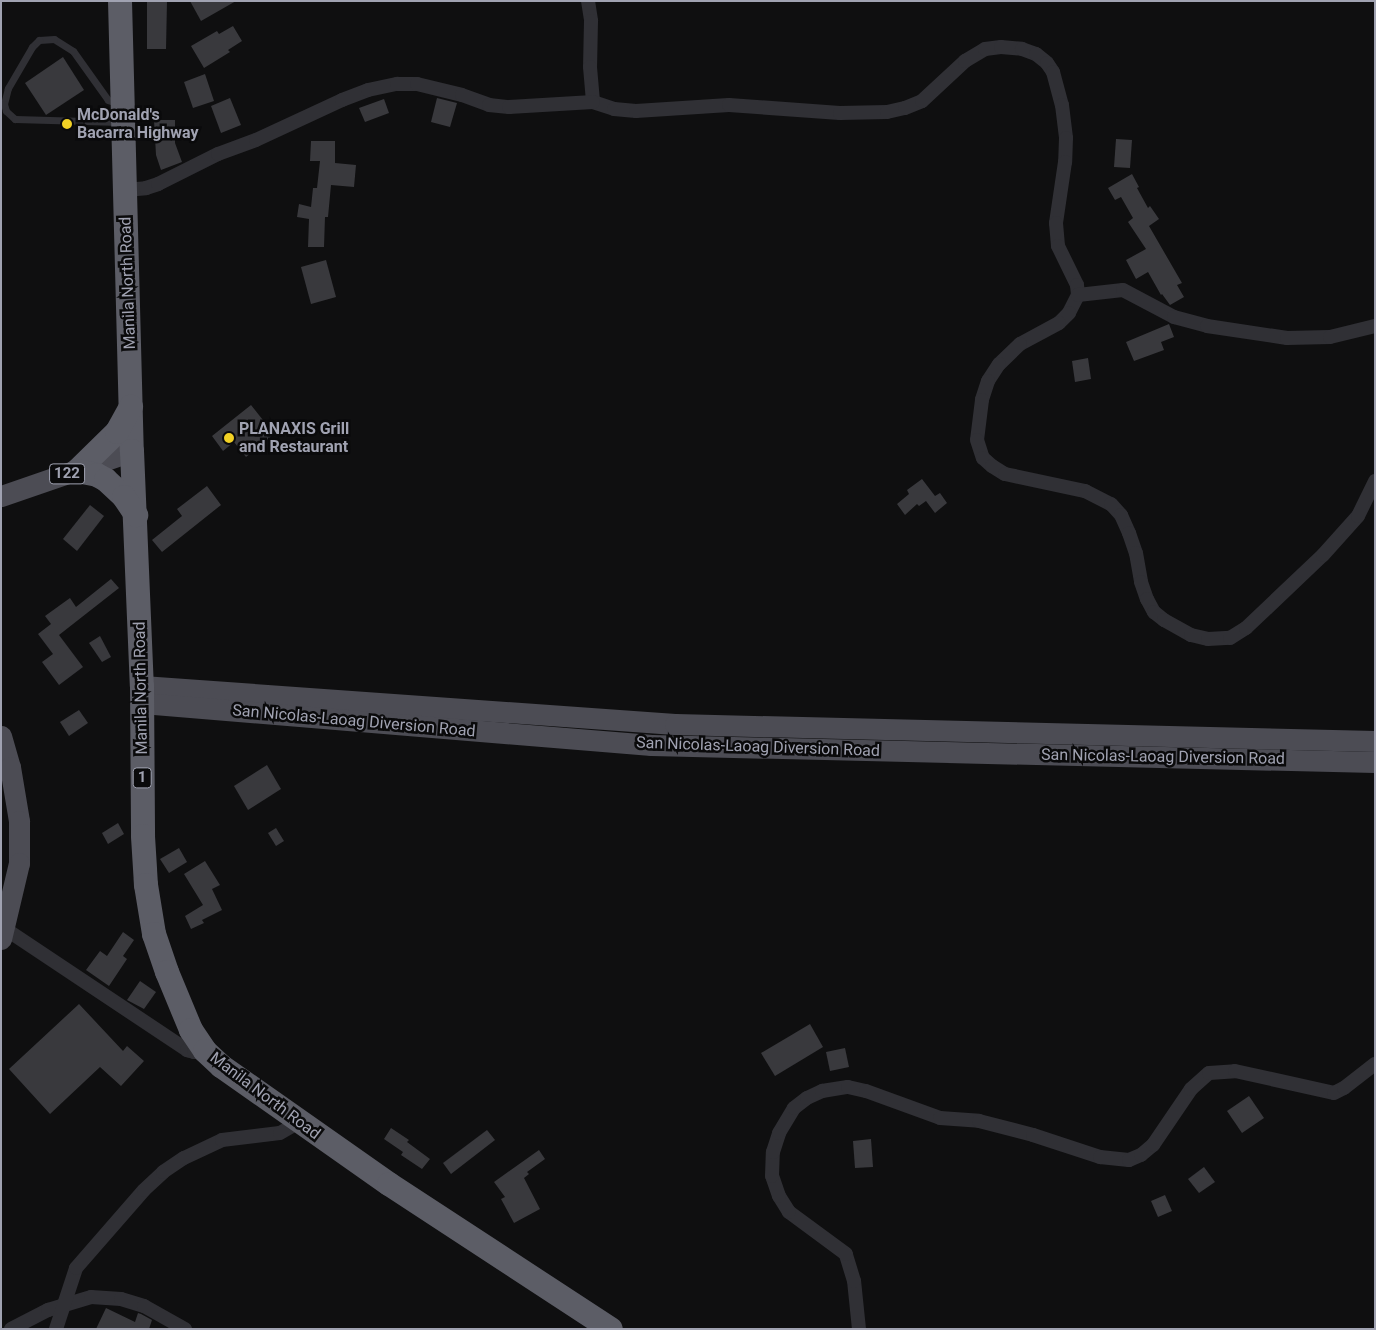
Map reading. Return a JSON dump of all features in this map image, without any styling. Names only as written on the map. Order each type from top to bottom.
[{"type":"highway","name":"Manila North Road","points":[[120,1],[132,451],[142,694],[143,836],[146,885],[154,934],[179,1005],[191,1030],[205,1050],[221,1066],[389,1184],[611,1329]]},
{"type":"highway","points":[[77,471],[117,432],[131,406]]},
{"type":"highway","points":[[77,471],[97,475],[106,480],[124,497],[136,515]]},
{"type":"main road","name":"122","points":[[1,496],[132,451]]},
{"type":"main road","name":"San Nicolas-Laoag Diversion Road","points":[[142,694],[674,724],[1375,741]]},
{"type":"main road","name":"San Nicolas-Laoag Diversion Road","points":[[142,694],[651,745],[1375,762]]},
{"type":"main road","points":[[1,736],[10,767],[19,821],[19,863],[2,931]]},
{"type":"street","points":[[588,1],[591,21],[590,67],[593,102]]},
{"type":"street","points":[[125,190],[146,188],[158,184],[218,154],[256,140],[342,100],[368,90],[388,86],[417,84],[462,95],[489,105],[509,107],[593,102],[614,109],[636,111],[729,105],[840,113],[887,112],[905,108],[922,101],[965,61],[984,49],[1001,47],[1029,52],[1047,63],[1053,72],[1062,105],[1066,138],[1065,162],[1056,223],[1058,246],[1077,286],[1078,295],[1070,313],[1059,323],[1020,344],[999,364],[988,381],[982,400],[977,440],[983,458],[1004,474],[1085,490],[1111,504],[1121,515],[1131,540],[1147,599],[1154,612],[1164,620],[1191,635],[1208,639],[1230,638],[1246,628],[1323,555],[1358,516],[1366,504],[1375,481]]},
{"type":"street","points":[[1078,295],[1123,290],[1174,317],[1207,326],[1287,338],[1330,337],[1375,326]]},
{"type":"street","points":[[2,931],[187,1050],[194,1052],[205,1050]]},
{"type":"street","points":[[859,1329],[856,1296],[846,1254],[790,1212],[779,1196],[772,1176],[773,1152],[779,1133],[794,1108],[806,1098],[822,1091],[848,1087],[866,1091],[940,1118],[979,1122],[1033,1135],[1100,1157],[1129,1160],[1141,1156],[1153,1146],[1191,1089],[1209,1073],[1219,1070],[1241,1072],[1334,1093],[1344,1088],[1375,1064]]},
{"type":"street","points":[[56,1329],[62,1304],[73,1275],[86,1256],[144,1190],[172,1164],[222,1140],[280,1133],[299,1122]]},
{"type":"street","points":[[11,1329],[62,1304],[91,1297],[121,1300],[144,1306],[185,1329]]},
{"type":"lane","points":[[54,39],[73,51],[108,100],[123,113],[15,119],[6,111],[4,104],[8,88],[32,47],[40,40],[54,39]]},
{"type":"building","points":[[147,1],[167,1],[166,49],[147,49]]},
{"type":"building","points":[[190,1],[236,1],[201,21]]},
{"type":"building","points":[[233,26],[242,41],[228,50],[230,52],[204,68],[191,46],[217,31],[219,34]]},
{"type":"building","points":[[63,57],[84,90],[46,115],[25,83]]},
{"type":"building","points":[[205,74],[214,101],[193,108],[184,82]]},
{"type":"building","points":[[230,98],[241,125],[221,133],[211,106]]},
{"type":"building","points":[[437,98],[457,103],[450,127],[431,122]]},
{"type":"building","points":[[384,99],[389,113],[365,122],[359,108]]},
{"type":"building","points":[[154,120],[175,120],[175,143],[182,162],[161,170],[156,155]]},
{"type":"building","points":[[1116,139],[1132,140],[1130,168],[1114,167]]},
{"type":"building","points":[[311,141],[335,141],[335,163],[356,165],[354,187],[331,185],[328,217],[325,217],[324,247],[308,247],[309,219],[297,217],[299,204],[311,207],[313,188],[317,188],[320,161],[310,161]]},
{"type":"building","points":[[1132,174],[1148,208],[1150,206],[1159,219],[1149,226],[1182,283],[1177,285],[1184,297],[1170,305],[1161,295],[1148,272],[1136,279],[1126,260],[1146,249],[1128,222],[1133,218],[1121,197],[1115,200],[1108,188]]},
{"type":"building","points":[[326,260],[336,297],[311,304],[301,267]]},
{"type":"building","points":[[1169,324],[1174,337],[1161,342],[1164,350],[1134,361],[1126,342]]},
{"type":"building","points":[[1088,358],[1091,379],[1075,382],[1072,361]]},
{"type":"building","points":[[251,405],[274,434],[246,457],[234,442],[223,451],[212,436]]},
{"type":"building","points":[[922,479],[935,496],[940,493],[947,503],[935,513],[926,501],[919,506],[917,504],[905,515],[897,504],[909,494],[907,490]]},
{"type":"building","points":[[207,486],[221,505],[162,552],[152,540],[182,516],[177,509]]},
{"type":"building","points":[[90,505],[104,516],[77,551],[63,539]]},
{"type":"building","points":[[111,579],[119,588],[59,635],[83,667],[59,685],[42,662],[53,654],[38,634],[51,624],[45,616],[70,598],[76,607]]},
{"type":"building","points":[[100,636],[111,657],[102,662],[89,643]]},
{"type":"building","points":[[79,710],[88,723],[69,736],[60,722]]},
{"type":"building","points":[[267,765],[281,789],[248,810],[234,786]]},
{"type":"building","points":[[118,823],[124,834],[108,844],[102,833]]},
{"type":"building","points":[[276,828],[284,841],[276,846],[268,833]]},
{"type":"building","points":[[179,848],[187,862],[169,873],[160,859]]},
{"type":"building","points":[[205,861],[220,885],[212,889],[222,910],[202,920],[204,923],[191,929],[185,916],[203,905],[184,874]]},
{"type":"building","points":[[123,932],[134,940],[123,956],[127,959],[109,986],[86,970],[100,951],[107,956]]},
{"type":"building","points":[[140,981],[156,992],[144,1009],[127,1000]]},
{"type":"building","points":[[79,1004],[123,1051],[127,1046],[144,1061],[121,1086],[100,1067],[50,1114],[9,1069]]},
{"type":"building","points":[[810,1024],[823,1047],[775,1076],[761,1053]]},
{"type":"building","points":[[845,1048],[849,1067],[830,1071],[826,1052]]},
{"type":"building","points":[[1249,1096],[1264,1118],[1242,1133],[1227,1111]]},
{"type":"building","points":[[391,1128],[409,1140],[407,1142],[430,1159],[422,1169],[401,1155],[403,1152],[384,1139]]},
{"type":"building","points":[[487,1130],[495,1140],[451,1174],[443,1163]]},
{"type":"building","points":[[871,1139],[873,1167],[855,1168],[853,1141]]},
{"type":"building","points":[[539,1150],[545,1159],[527,1172],[529,1174],[524,1178],[540,1209],[514,1223],[501,1199],[505,1197],[494,1182]]},
{"type":"building","points":[[1204,1167],[1215,1182],[1199,1193],[1188,1179]]},
{"type":"building","points":[[1165,1195],[1172,1211],[1158,1217],[1151,1201]]},
{"type":"building","points":[[106,1308],[135,1322],[138,1313],[141,1314],[152,1320],[149,1329],[96,1329]]},
{"type":"place","name":"McDonald's Bacarra Highway","points":[[67,124]]},
{"type":"place","name":"PLANAXIS Grill and Restaurant","points":[[229,438]]}]
